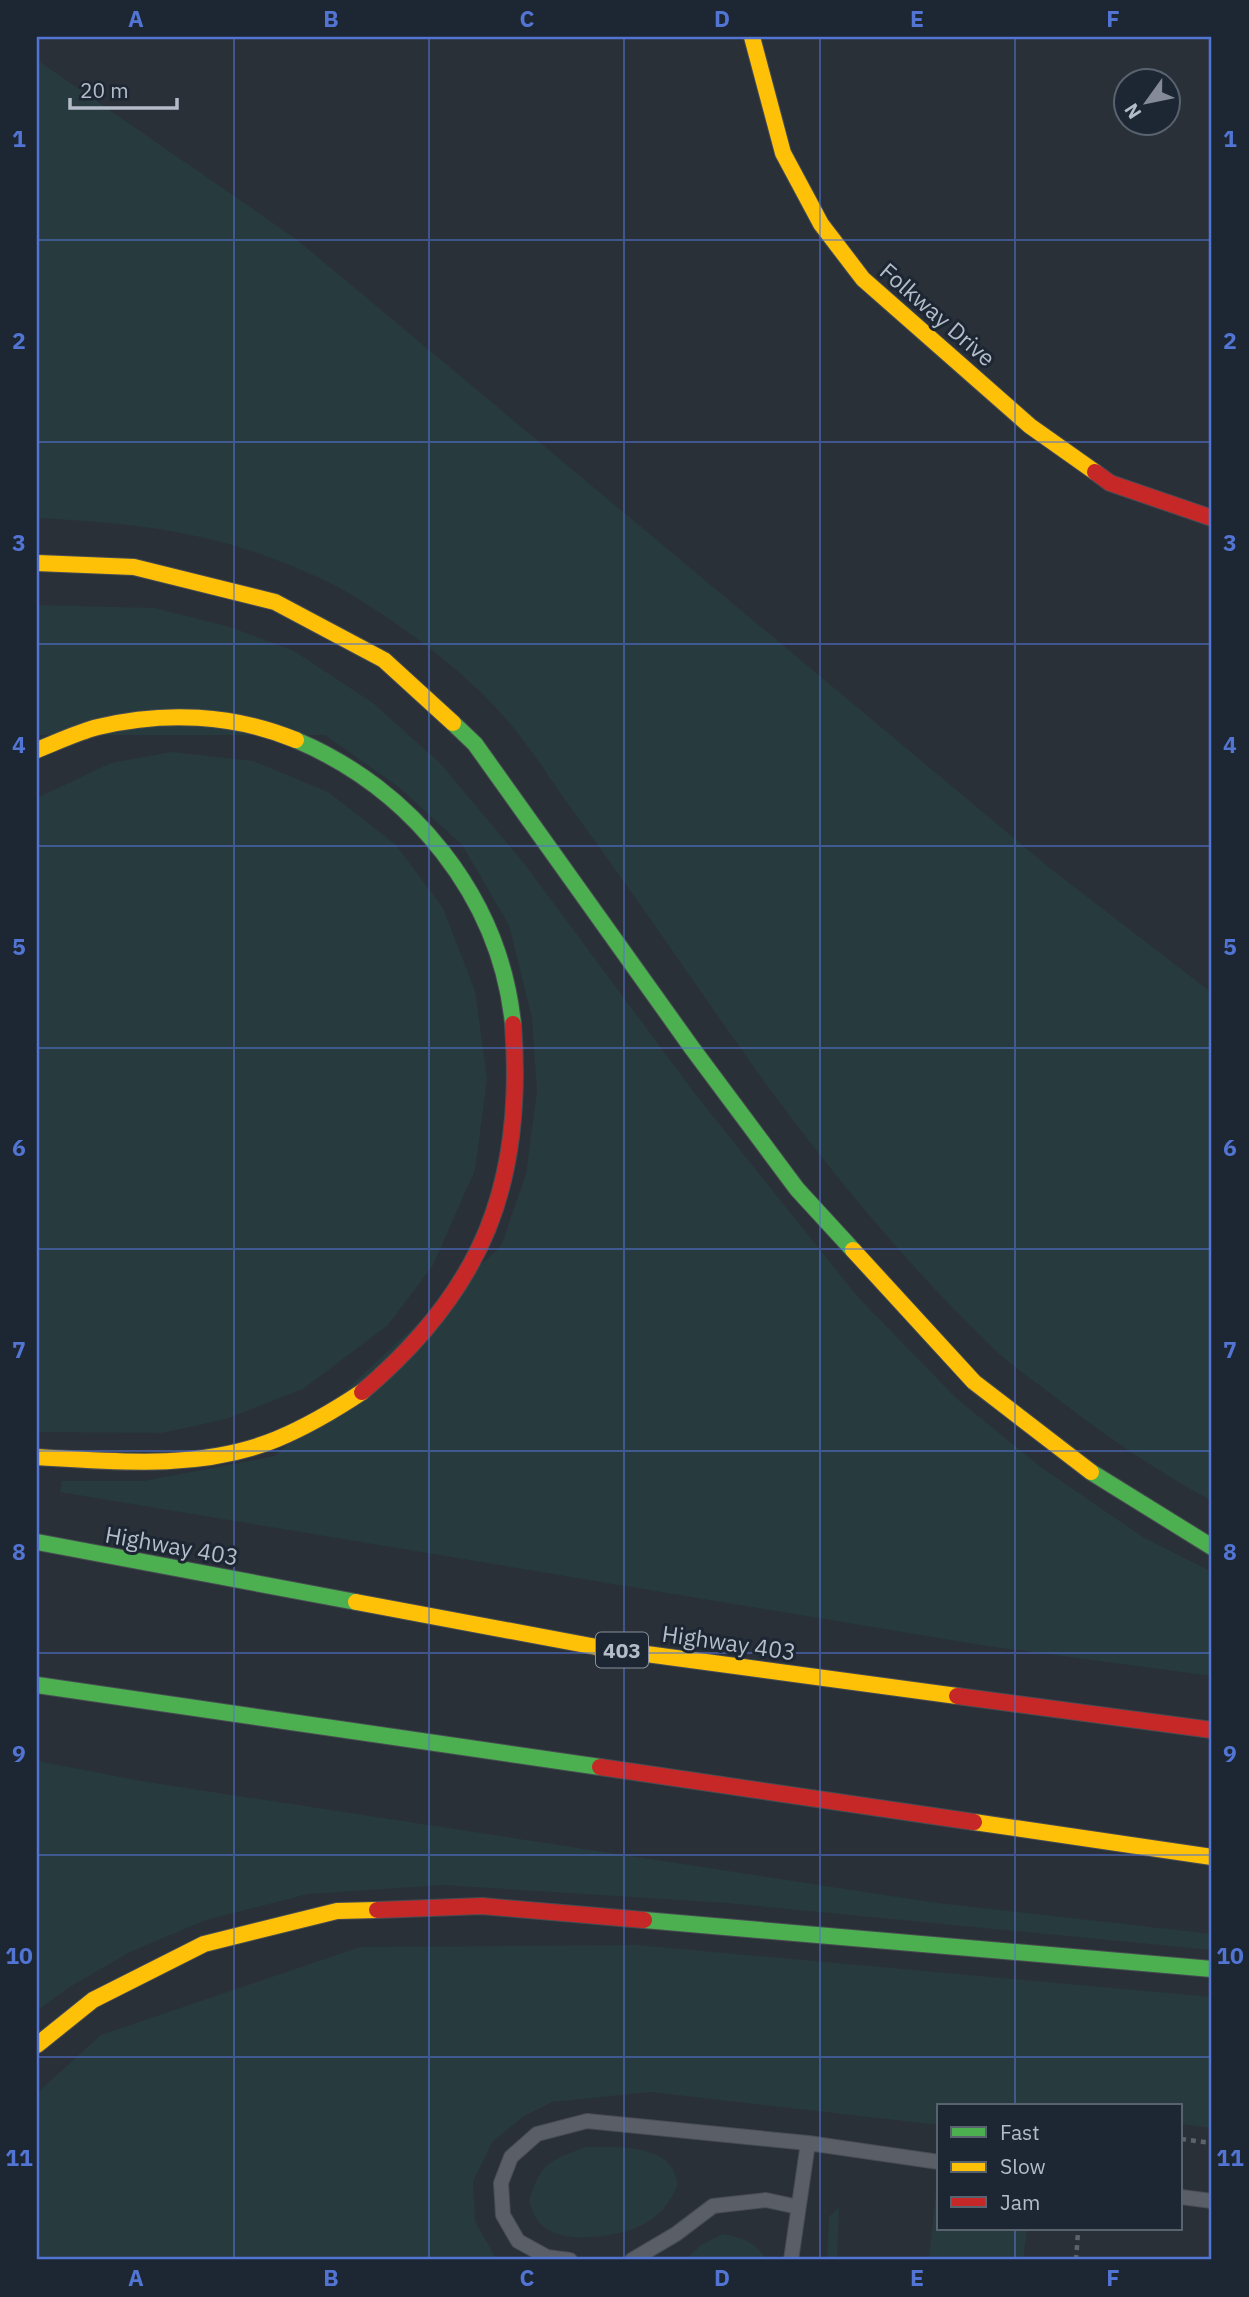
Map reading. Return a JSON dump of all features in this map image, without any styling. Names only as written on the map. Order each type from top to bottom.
[{"type":"main road","name":"Folkway Drive","points":[[752,37],[783,153],[821,224],[863,279],[1030,426],[1110,483],[1212,518]]},
{"type":"main road","points":[[37,563],[134,567],[275,601],[384,660],[475,744],[692,1048],[797,1189],[974,1382],[1091,1472],[1212,1547]]},
{"type":"main road","points":[[37,750],[62,738],[131,719],[202,716],[272,730],[337,759],[395,801],[445,854],[484,915],[509,982],[515,1018],[512,1138],[502,1187],[486,1235],[464,1280],[436,1321],[402,1359],[364,1391],[322,1418],[276,1438],[228,1453],[179,1461],[129,1462],[37,1457]]},
{"type":"main road","name":"Highway 403","points":[[37,1542],[602,1648],[1212,1730]]},
{"type":"main road","points":[[37,1685],[1212,1857]]},
{"type":"main road","points":[[37,2045],[93,2000],[204,1944],[337,1911],[482,1906],[1212,1969]]},
{"type":"lane","points":[[570,2260],[547,2257],[518,2241],[503,2215],[501,2183],[511,2157],[537,2134],[587,2121],[808,2143],[937,2162]]},
{"type":"lane","points":[[791,2260],[808,2143]]},
{"type":"lane","points":[[1182,2197],[1212,2202]]},
{"type":"lane","points":[[632,2260],[676,2234],[713,2206],[766,2200],[798,2207]]},
{"type":"path","points":[[1182,2139],[1212,2143]]},
{"type":"path","points":[[1076,2260],[1078,2232]]},
{"type":"green space","points":[[37,60],[296,239],[1051,869],[1212,993],[1212,1501],[1127,1449],[1014,1366],[923,1277],[888,1238],[790,1116],[523,740],[490,701],[452,666],[410,633],[340,588],[268,557],[236,546],[172,531],[37,518]]},
{"type":"green space","points":[[37,605],[154,608],[230,627],[294,651],[373,703],[440,763],[523,862],[696,1095],[857,1296],[956,1398],[1042,1468],[1143,1537],[1212,1572],[1212,1676],[987,1646],[60,1492],[62,1481],[144,1481],[275,1456],[501,1246],[526,1174],[537,1091],[532,1018],[509,925],[462,845],[400,788],[325,735],[37,735]]},
{"type":"green space","points":[[171,752],[253,761],[328,792],[395,844],[443,908],[475,991],[487,1079],[475,1170],[433,1265],[388,1325],[303,1389],[226,1419],[162,1433],[37,1432],[37,798],[111,763]]},
{"type":"green space","points":[[37,1761],[141,1781],[930,1902],[1212,1934],[1212,1950],[727,1903],[442,1885],[308,1894],[206,1920],[130,1952],[68,1988],[37,2011]]},
{"type":"green space","points":[[637,1945],[1212,1997],[1212,2128],[1182,2124],[1182,2104],[937,2104],[937,2125],[651,2092],[552,2102],[524,2116],[492,2142],[473,2182],[475,2221],[495,2257],[502,2260],[37,2260],[37,2093],[101,2035],[360,1947]]},
{"type":"green space","points":[[586,2147],[633,2148],[665,2160],[672,2168],[678,2184],[672,2197],[664,2208],[644,2224],[620,2233],[578,2237],[565,2236],[546,2229],[537,2220],[529,2201],[533,2188],[548,2165]]},
{"type":"green space","points":[[936,2192],[937,2230],[1027,2230],[1023,2260],[929,2260]]},
{"type":"green space","points":[[839,2207],[837,2260],[827,2260],[829,2217]]},
{"type":"green space","points":[[723,2234],[748,2242],[758,2249],[766,2260],[685,2260],[701,2245]]},
{"type":"traffic: fast","points":[[453,723],[475,744],[692,1048],[797,1189],[853,1250]]},
{"type":"traffic: fast","points":[[296,740],[338,761],[377,787],[412,818],[443,853],[469,891],[490,933],[505,977],[513,1024]]},
{"type":"traffic: fast","points":[[1091,1472],[1212,1547]]},
{"type":"traffic: fast","points":[[37,1542],[356,1602]]},
{"type":"traffic: fast","points":[[37,1685],[600,1767]]},
{"type":"traffic: fast","points":[[644,1920],[1212,1969]]},
{"type":"traffic: slow","points":[[752,37],[783,153],[821,224],[863,279],[1030,426],[1095,472]]},
{"type":"traffic: slow","points":[[37,563],[134,567],[275,602],[384,660],[453,723]]},
{"type":"traffic: slow","points":[[37,750],[98,727],[173,717],[223,720],[272,731],[296,740]]},
{"type":"traffic: slow","points":[[853,1250],[974,1382],[1091,1472]]},
{"type":"traffic: slow","points":[[37,1457],[159,1462],[219,1456],[277,1439],[362,1392]]},
{"type":"traffic: slow","points":[[356,1602],[602,1648],[957,1696]]},
{"type":"traffic: slow","points":[[974,1822],[1212,1857]]},
{"type":"traffic: slow","points":[[37,2045],[93,2000],[204,1944],[337,1911],[377,1910]]},
{"type":"traffic: jam","points":[[1095,472],[1110,483],[1212,518]]},
{"type":"traffic: jam","points":[[362,1392],[404,1353],[439,1313],[467,1272],[488,1229],[503,1183],[512,1134],[515,1081],[513,1024]]},
{"type":"traffic: jam","points":[[957,1696],[1212,1730]]},
{"type":"traffic: jam","points":[[600,1767],[974,1822]]},
{"type":"traffic: jam","points":[[377,1910],[482,1906],[644,1920]]}]
